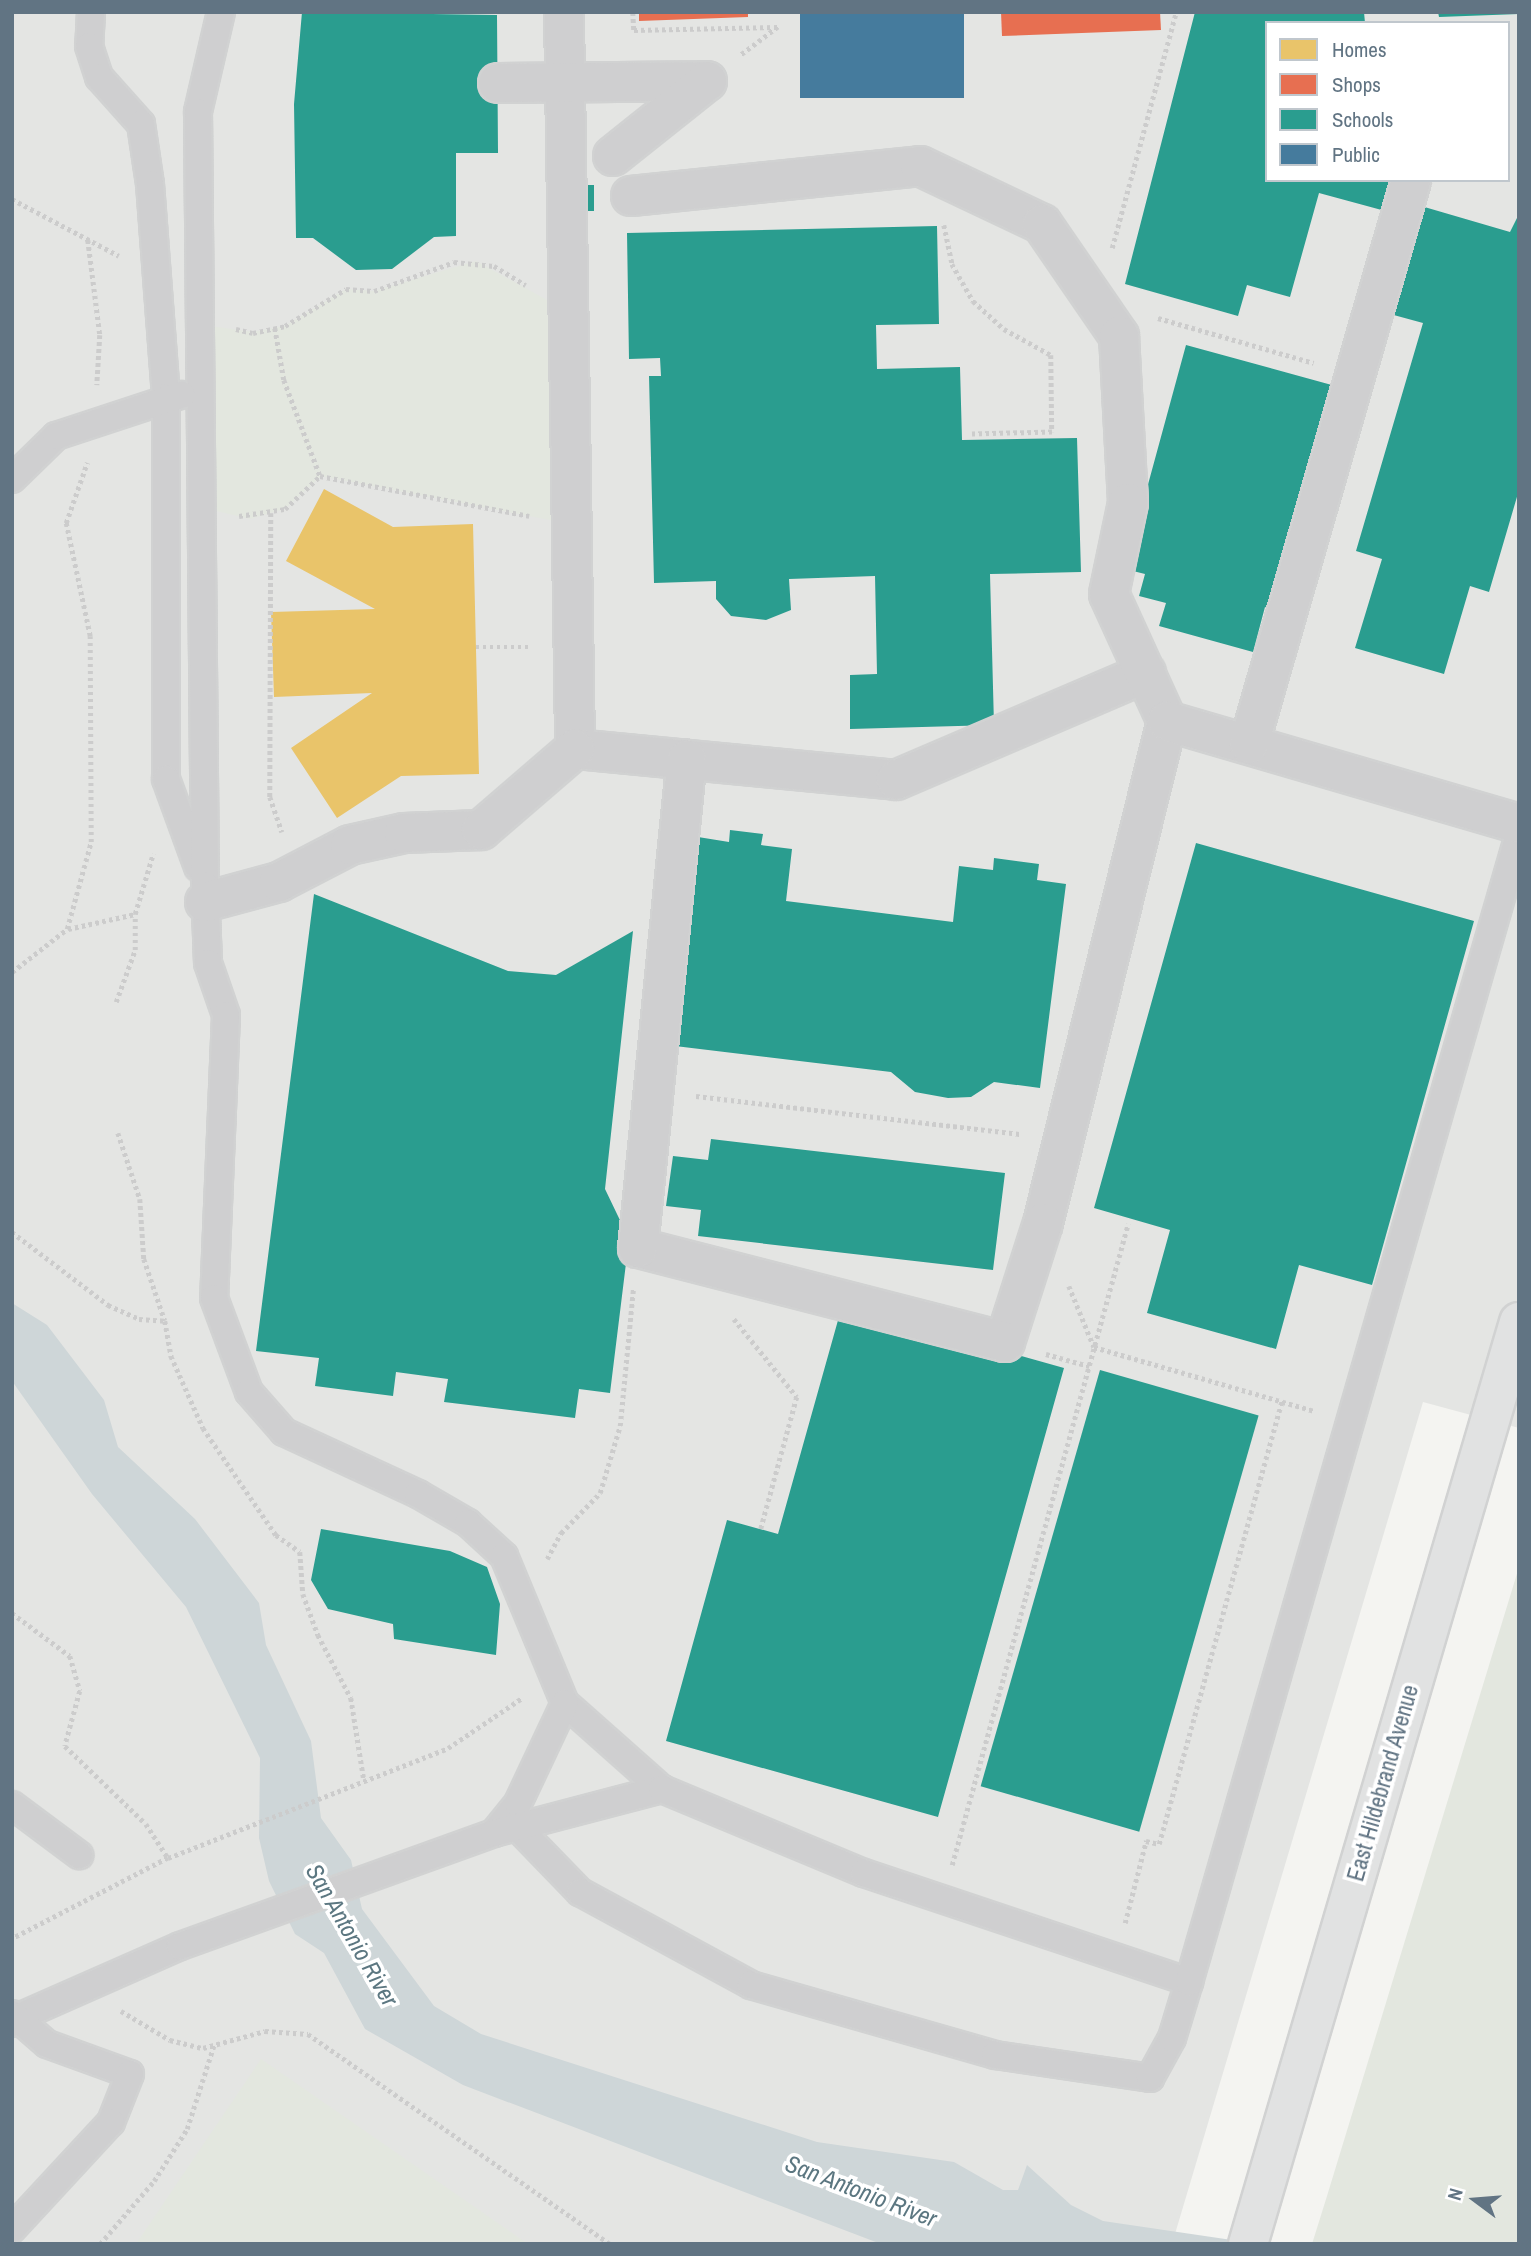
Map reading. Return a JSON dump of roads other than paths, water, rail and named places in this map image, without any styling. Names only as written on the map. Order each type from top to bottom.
[{"type":"main road","name":"East Hildebrand Avenue","points":[[1248,2244],[1513,1364],[1519,1322]]},
{"type":"street","points":[[564,12],[575,749]]},
{"type":"street","points":[[498,83],[707,81],[613,156]]},
{"type":"street","points":[[631,196],[920,166],[1042,224],[1097,300],[1119,336],[1128,503],[1109,594],[1167,721],[1064,1139],[1005,1342],[638,1248],[687,759]]},
{"type":"street","points":[[1249,744],[1411,182]]},
{"type":"street","points":[[205,894],[299,873],[350,845],[391,836],[481,830],[575,749],[896,780],[1146,673]]},
{"type":"street","points":[[1167,721],[1519,824]]},
{"type":"lane","points":[[91,12],[89,46],[99,77],[141,124],[166,397],[166,766],[205,894]]},
{"type":"lane","points":[[221,12],[198,112],[204,325],[205,894],[208,964],[226,1015],[214,1298],[248,1392],[284,1432],[418,1494],[468,1523],[504,1556],[565,1703],[662,1789],[942,1900],[1189,1982]]},
{"type":"lane","points":[[12,479],[57,436],[166,397],[204,393]]},
{"type":"lane","points":[[505,1830],[580,1892],[751,1985],[995,2055],[1098,2073],[1150,2078],[1172,2038],[1189,1982],[1519,835]]},
{"type":"lane","points":[[505,1830],[565,1703]]},
{"type":"lane","points":[[12,2229],[111,2122],[130,2074],[47,2045],[14,2018],[180,1946],[505,1830],[662,1789]]},
{"type":"lane","points":[[12,1805],[79,1855]]},
{"type":"water","name":"San Antonio River","points":[[12,1303],[47,1325],[104,1400],[118,1447],[195,1519],[259,1603],[266,1645],[311,1741],[321,1818],[351,1860],[362,1909],[434,2006],[481,2034],[817,2142],[954,2162],[1003,2190],[1018,2190],[1027,2165],[1071,2205],[1103,2221],[1259,2244],[881,2244],[463,2085],[365,2029],[324,1953],[295,1934],[269,1881],[259,1838],[260,1758],[186,1607],[92,1494],[12,1381]]}]
